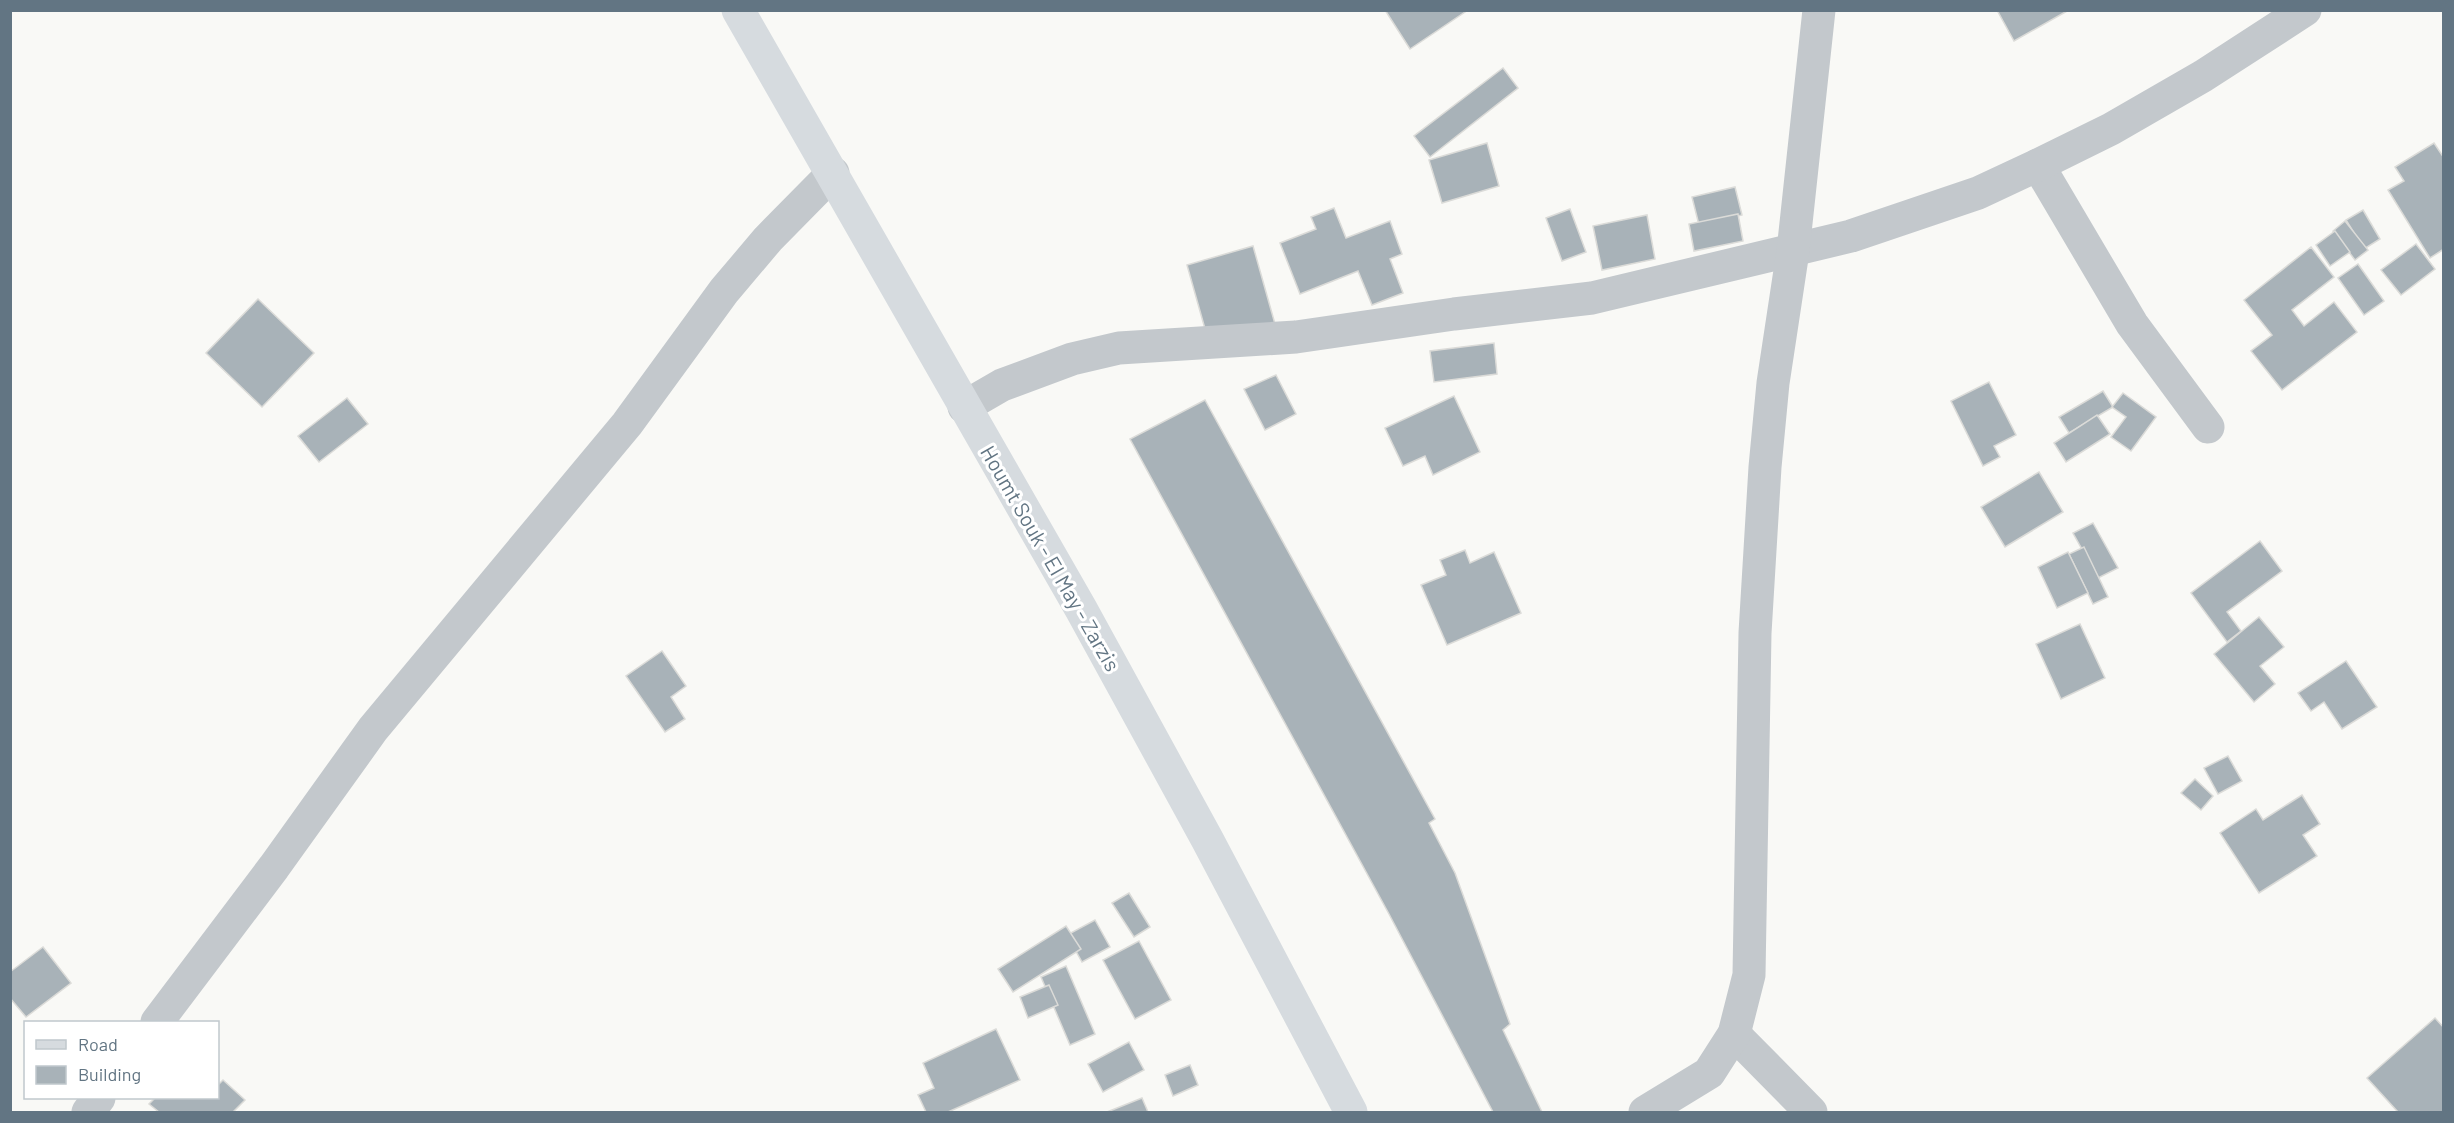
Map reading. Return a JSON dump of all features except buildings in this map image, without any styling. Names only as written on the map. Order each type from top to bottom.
[{"type":"main road","name":"Houmt Souk - El May - Zarzis","points":[[738,10],[1081,609],[1207,839],[1351,1113]]},
{"type":"street","points":[[1645,1113],[1709,1073],[1734,1034],[1749,975],[1755,633],[1765,467],[1773,383],[1793,251],[1819,10]]},
{"type":"street","points":[[964,407],[1002,385],[1072,359],[1119,348],[1296,338],[1454,314],[1592,298],[1851,236],[1978,193],[2111,129],[2203,76],[2305,10]]},
{"type":"street","points":[[2038,165],[2132,324],[2208,427]]},
{"type":"street","points":[[158,1021],[274,867],[373,729],[627,424],[724,291],[768,239],[833,173]]},
{"type":"street","points":[[1734,1034],[1811,1113]]},
{"type":"street","points":[[88,1113],[98,1099]]}]
